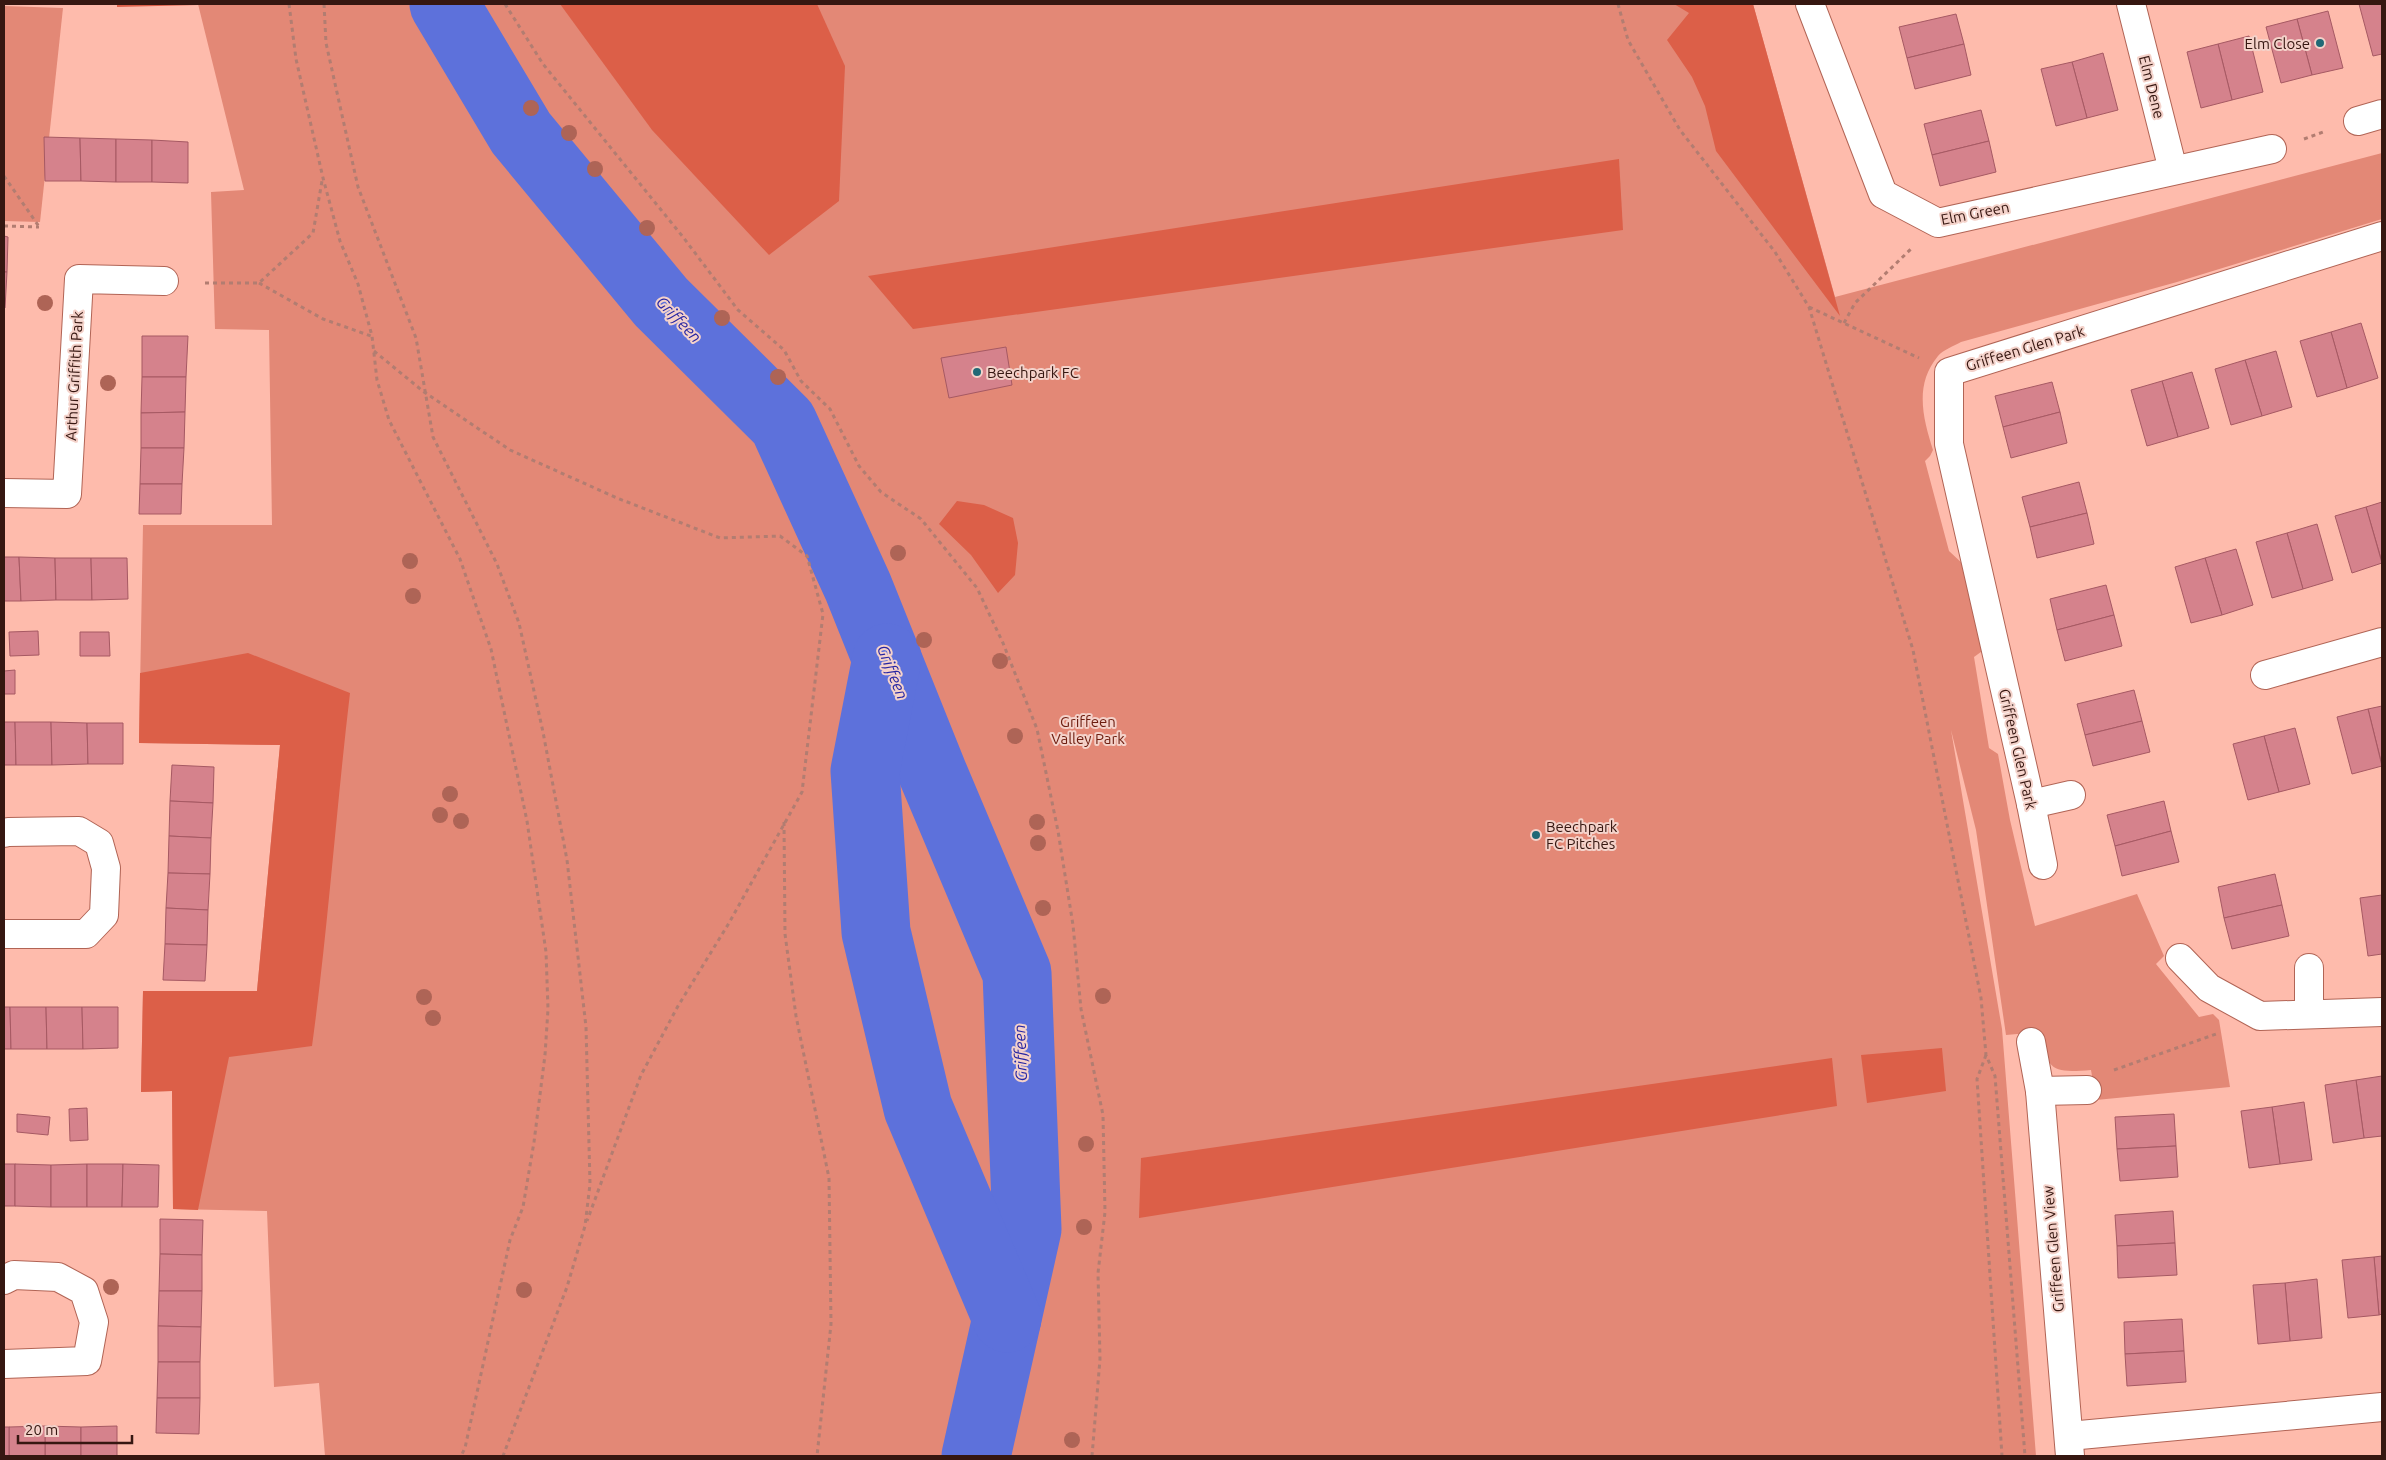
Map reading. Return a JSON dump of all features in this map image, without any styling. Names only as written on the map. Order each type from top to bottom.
[{"type":"street","name":"Elm Green","points":[[1810,4],[1883,194],[1938,223],[2272,149]]},
{"type":"street","name":"Elm Dene","points":[[2131,4],[2173,170]]},
{"type":"street","name":"Griffeen Glen Park","points":[[2043,865],[2031,804],[1949,444],[1949,372],[2382,236]]},
{"type":"street","name":"Arthur Griffith Park","points":[[4,493],[67,494],[79,279],[164,281]]},
{"type":"street","points":[[2266,675],[2382,642]]},
{"type":"street","points":[[2031,804],[2071,795]]},
{"type":"street","points":[[4,833],[79,831],[99,843],[106,868],[104,915],[86,934],[4,934]]},
{"type":"street","points":[[2180,958],[2210,988],[2260,1016],[2382,1012]]},
{"type":"street","points":[[2309,968],[2309,1014]]},
{"type":"street","name":"Griffeen Glen View","points":[[2032,1042],[2040,1091],[2069,1446]]},
{"type":"street","points":[[2040,1091],[2088,1090]]},
{"type":"street","points":[[4,1280],[14,1275],[58,1277],[84,1291],[94,1322],[87,1361],[4,1364]]},
{"type":"street","points":[[2069,1446],[2382,1407]]},
{"type":"path","points":[[289,4],[296,59],[323,178],[340,241],[358,284],[372,336],[377,380],[389,420],[460,560],[491,650],[527,821],[546,952],[548,1009],[545,1055],[534,1142],[522,1207],[510,1240],[465,1448],[461,1456]]},
{"type":"path","points":[[324,4],[326,43],[358,186],[416,338],[433,437],[497,564],[519,622],[556,795],[568,860],[586,1027],[590,1184],[585,1226]]},
{"type":"path","points":[[505,4],[543,64],[738,310],[784,350],[801,381],[830,410],[859,466],[881,492],[921,519],[978,588],[1004,643],[1037,729],[1058,830],[1073,925],[1081,1009],[1103,1116],[1105,1212],[1098,1273],[1100,1359],[1092,1456]]},
{"type":"path","points":[[1618,4],[1628,40],[1680,130],[1775,252],[1809,307],[1913,650],[1981,998],[1986,1055],[1995,1076],[2025,1456]]},
{"type":"path","points":[[2272,149],[2370,117]]},
{"type":"path","points":[[4,176],[40,228],[4,226]]},
{"type":"path","points":[[259,283],[313,233],[323,178]]},
{"type":"path","points":[[1844,323],[1855,303],[1938,223]]},
{"type":"path","points":[[205,283],[259,283],[324,319],[372,336]]},
{"type":"path","points":[[1809,307],[1949,372]]},
{"type":"path","points":[[374,350],[424,392],[510,450],[617,498],[720,538],[780,536],[807,556],[823,614],[802,792],[729,923],[678,1006],[642,1075],[585,1226],[567,1287],[503,1456]]},
{"type":"path","points":[[784,822],[785,934],[796,1016],[829,1178],[832,1324],[817,1456]]},
{"type":"path","points":[[2088,1090],[2097,1076],[2224,1031]]},
{"type":"path","points":[[1986,1055],[1977,1079],[2002,1456]]},
{"type":"green space","name":"Griffeen Valley Park","points":[[198,4],[1753,4],[1835,297],[2382,153],[2382,219],[2177,282],[1961,342],[1938,356],[1930,367],[1926,378],[1923,390],[1924,414],[1933,450],[1925,461],[1949,551],[1964,565],[1985,649],[1974,657],[1989,748],[1998,754],[2010,820],[2035,926],[2137,894],[2164,956],[2156,964],[2199,1017],[2213,1014],[2219,1020],[2230,1087],[2096,1100],[2091,1070],[2067,1071],[2054,1067],[2046,1055],[2040,1032],[2006,1035],[1976,830],[1951,730],[2002,1029],[2036,1456],[325,1456],[319,1383],[274,1387],[267,1211],[173,1209],[172,1091],[141,1092],[143,991],[257,991],[280,745],[139,743],[143,525],[272,525],[269,330],[215,329],[211,192],[244,190]]},
{"type":"green space","points":[[4,6],[63,8],[40,222],[4,221]]},
{"type":"shaded area","points":[[117,4],[198,4],[198,5],[117,7]]},
{"type":"shaded area","points":[[560,4],[817,4],[845,66],[839,201],[769,255],[652,130]]},
{"type":"shaded area","points":[[1674,4],[1753,4],[1840,316],[1716,151],[1705,106],[1692,77],[1667,40],[1689,13]]},
{"type":"shaded area","points":[[1619,159],[1623,230],[913,329],[868,276]]},
{"type":"shaded area","points":[[957,501],[984,505],[1013,518],[1018,543],[1015,575],[998,593],[971,555],[939,524]]},
{"type":"shaded area","points":[[248,653],[350,693],[323,958],[312,1046],[229,1057],[198,1210],[173,1209],[172,1091],[141,1092],[143,991],[257,991],[280,745],[139,743],[140,673]]},
{"type":"shaded area","points":[[1942,1048],[1946,1091],[1867,1103],[1861,1055]]},
{"type":"shaded area","points":[[1832,1058],[1837,1106],[1139,1218],[1141,1158]]},
{"type":"building","points":[[2359,4],[2382,4],[2382,54],[2373,56]]},
{"type":"building","name":"Elm Close","points":[[2328,11],[2343,68],[2312,75],[2297,19]]},
{"type":"building","points":[[1956,14],[1964,44],[1907,58],[1899,27]]},
{"type":"building","points":[[2297,19],[2312,75],[2281,83],[2266,27]]},
{"type":"building","points":[[2249,36],[2263,92],[2232,100],[2218,44]]},
{"type":"building","points":[[1964,44],[1971,75],[1915,89],[1907,58]]},
{"type":"building","points":[[2218,44],[2232,100],[2201,108],[2187,52]]},
{"type":"building","points":[[2103,53],[2118,110],[2087,118],[2072,62]]},
{"type":"building","points":[[2072,62],[2087,118],[2056,126],[2041,69]]},
{"type":"building","points":[[1981,110],[1989,141],[1932,155],[1924,124]]},
{"type":"building","points":[[44,137],[80,138],[81,181],[45,181]]},
{"type":"building","points":[[80,138],[116,139],[116,182],[81,181]]},
{"type":"building","points":[[116,139],[152,140],[152,182],[116,182]]},
{"type":"building","points":[[152,140],[188,142],[188,183],[152,182]]},
{"type":"building","points":[[1989,141],[1996,172],[1940,186],[1932,155]]},
{"type":"building","points":[[4,236],[8,237],[7,272],[4,272]]},
{"type":"building","points":[[4,272],[7,272],[5,308],[4,308]]},
{"type":"building","points":[[2361,323],[2378,378],[2347,388],[2331,332]]},
{"type":"building","points":[[2331,332],[2347,388],[2317,397],[2300,341]]},
{"type":"building","points":[[142,336],[188,336],[186,377],[142,377]]},
{"type":"building","name":"Beechpark FC","points":[[1006,347],[1012,385],[949,398],[941,358]]},
{"type":"building","points":[[2276,351],[2292,407],[2262,416],[2245,360]]},
{"type":"building","points":[[2245,360],[2262,416],[2231,425],[2215,369]]},
{"type":"building","points":[[2192,372],[2209,428],[2178,437],[2162,381]]},
{"type":"building","points":[[142,377],[186,377],[185,412],[141,413]]},
{"type":"building","points":[[2162,381],[2178,437],[2147,446],[2131,390]]},
{"type":"building","points":[[2052,382],[2060,412],[2003,427],[1995,396]]},
{"type":"building","points":[[185,412],[184,448],[141,448],[141,413]]},
{"type":"building","points":[[2060,412],[2067,443],[2011,458],[2003,427]]},
{"type":"building","points":[[141,448],[184,448],[182,484],[140,484]]},
{"type":"building","points":[[2079,482],[2087,513],[2030,527],[2022,497]]},
{"type":"building","points":[[140,484],[182,484],[181,514],[139,514]]},
{"type":"building","points":[[2382,502],[2382,562],[2366,507]]},
{"type":"building","points":[[2366,507],[2382,563],[2352,573],[2335,516]]},
{"type":"building","points":[[2087,513],[2094,544],[2037,558],[2030,527]]},
{"type":"building","points":[[2317,524],[2333,580],[2303,589],[2287,533]]},
{"type":"building","points":[[2287,533],[2303,589],[2272,598],[2256,542]]},
{"type":"building","points":[[2236,549],[2253,605],[2222,615],[2205,558]]},
{"type":"building","points":[[4,557],[19,557],[21,601],[4,601]]},
{"type":"building","points":[[19,557],[55,558],[56,600],[21,601]]},
{"type":"building","points":[[55,558],[91,558],[92,600],[56,600]]},
{"type":"building","points":[[91,558],[127,558],[128,599],[92,600]]},
{"type":"building","points":[[2205,558],[2222,615],[2191,623],[2175,567]]},
{"type":"building","points":[[2106,585],[2114,615],[2057,630],[2050,599]]},
{"type":"building","points":[[2114,615],[2122,646],[2065,661],[2057,630]]},
{"type":"building","points":[[38,631],[39,655],[10,656],[9,632]]},
{"type":"building","points":[[80,632],[109,632],[110,656],[80,656]]},
{"type":"building","points":[[15,670],[15,694],[4,694],[4,671]]},
{"type":"building","points":[[2134,690],[2142,721],[2085,735],[2077,704]]},
{"type":"building","points":[[2382,706],[2382,765],[2368,709]]},
{"type":"building","points":[[2368,709],[2382,766],[2352,774],[2337,717]]},
{"type":"building","points":[[2142,721],[2150,752],[2093,766],[2085,735]]},
{"type":"building","points":[[4,722],[15,722],[16,765],[4,765]]},
{"type":"building","points":[[15,722],[51,722],[52,765],[16,765]]},
{"type":"building","points":[[51,722],[87,723],[88,764],[52,765]]},
{"type":"building","points":[[87,723],[123,723],[123,764],[88,764]]},
{"type":"building","points":[[2295,728],[2310,784],[2279,792],[2264,736]]},
{"type":"building","points":[[2264,736],[2279,792],[2248,800],[2233,744]]},
{"type":"building","points":[[172,765],[214,767],[213,803],[170,801]]},
{"type":"building","points":[[170,801],[213,803],[211,838],[169,836]]},
{"type":"building","points":[[2164,801],[2171,831],[2115,846],[2107,815]]},
{"type":"building","points":[[2171,831],[2179,862],[2122,876],[2115,846]]},
{"type":"building","points":[[169,836],[211,838],[210,874],[168,873]]},
{"type":"building","points":[[168,873],[210,874],[208,910],[166,908]]},
{"type":"building","points":[[2275,874],[2282,905],[2224,918],[2218,887]]},
{"type":"building","points":[[2382,895],[2382,954],[2368,956],[2360,898]]},
{"type":"building","points":[[2282,905],[2289,936],[2232,949],[2224,918]]},
{"type":"building","points":[[166,908],[208,910],[207,945],[165,944]]},
{"type":"building","points":[[165,944],[207,945],[205,981],[163,980]]},
{"type":"building","points":[[4,1007],[10,1007],[11,1049],[4,1049]]},
{"type":"building","points":[[10,1007],[46,1007],[47,1049],[11,1049]]},
{"type":"building","points":[[46,1007],[82,1007],[83,1049],[47,1049]]},
{"type":"building","points":[[82,1007],[118,1007],[118,1048],[83,1049]]},
{"type":"building","points":[[2382,1076],[2382,1136],[2364,1138],[2356,1080]]},
{"type":"building","points":[[2356,1080],[2364,1138],[2333,1143],[2325,1085]]},
{"type":"building","points":[[2304,1102],[2312,1160],[2280,1164],[2272,1107]]},
{"type":"building","points":[[2272,1107],[2280,1164],[2249,1168],[2241,1111]]},
{"type":"building","points":[[87,1108],[88,1140],[70,1141],[69,1109]]},
{"type":"building","points":[[17,1114],[50,1117],[48,1135],[17,1132]]},
{"type":"building","points":[[2174,1114],[2176,1146],[2117,1149],[2115,1117]]},
{"type":"building","points":[[2176,1146],[2178,1177],[2120,1181],[2117,1149]]},
{"type":"building","points":[[4,1164],[15,1164],[15,1206],[4,1206]]},
{"type":"building","points":[[15,1164],[51,1165],[51,1207],[15,1206]]},
{"type":"building","points":[[87,1164],[87,1207],[51,1207],[51,1165]]},
{"type":"building","points":[[87,1164],[123,1164],[122,1207],[87,1207]]},
{"type":"building","points":[[123,1164],[159,1165],[158,1207],[122,1207]]},
{"type":"building","points":[[2173,1211],[2175,1243],[2117,1246],[2115,1215]]},
{"type":"building","points":[[160,1219],[203,1220],[202,1255],[160,1254]]},
{"type":"building","points":[[2175,1243],[2177,1275],[2118,1278],[2117,1246]]},
{"type":"building","points":[[160,1254],[202,1255],[202,1291],[159,1291]]},
{"type":"building","points":[[2382,1256],[2382,1314],[2379,1315],[2374,1257]]},
{"type":"building","points":[[2374,1257],[2379,1315],[2348,1318],[2342,1260]]},
{"type":"building","points":[[2317,1279],[2322,1338],[2290,1341],[2285,1283]]},
{"type":"building","points":[[2285,1283],[2290,1341],[2258,1344],[2253,1285]]},
{"type":"building","points":[[159,1291],[202,1291],[201,1327],[158,1326]]},
{"type":"building","points":[[2182,1319],[2184,1351],[2125,1354],[2124,1322]]},
{"type":"building","points":[[158,1326],[201,1327],[200,1362],[158,1362]]},
{"type":"building","points":[[2184,1351],[2186,1382],[2127,1386],[2125,1354]]},
{"type":"building","points":[[158,1362],[200,1362],[200,1398],[157,1398]]},
{"type":"building","points":[[157,1398],[200,1398],[199,1434],[156,1433]]},
{"type":"building","points":[[45,1426],[81,1427],[81,1456],[45,1456]]},
{"type":"building","points":[[45,1426],[45,1456],[9,1456],[9,1427]]},
{"type":"building","points":[[117,1426],[117,1456],[81,1456],[81,1427]]},
{"type":"building","points":[[4,1427],[9,1427],[9,1456],[4,1456]]},
{"type":"waterway","name":"Griffeen","points":[[444,4],[521,133],[661,302],[783,423],[858,587],[933,774],[1017,973],[1027,1229],[976,1456]]},
{"type":"waterway","points":[[887,658],[865,771],[876,932],[918,1108],[1007,1318]]},
{"type":"place","name":"Elm Close","points":[[2320,43]]},
{"type":"place","name":"Beechpark FC","points":[[977,372]]},
{"type":"place","name":"Beechpark FC Pitches","points":[[1536,835]]}]
